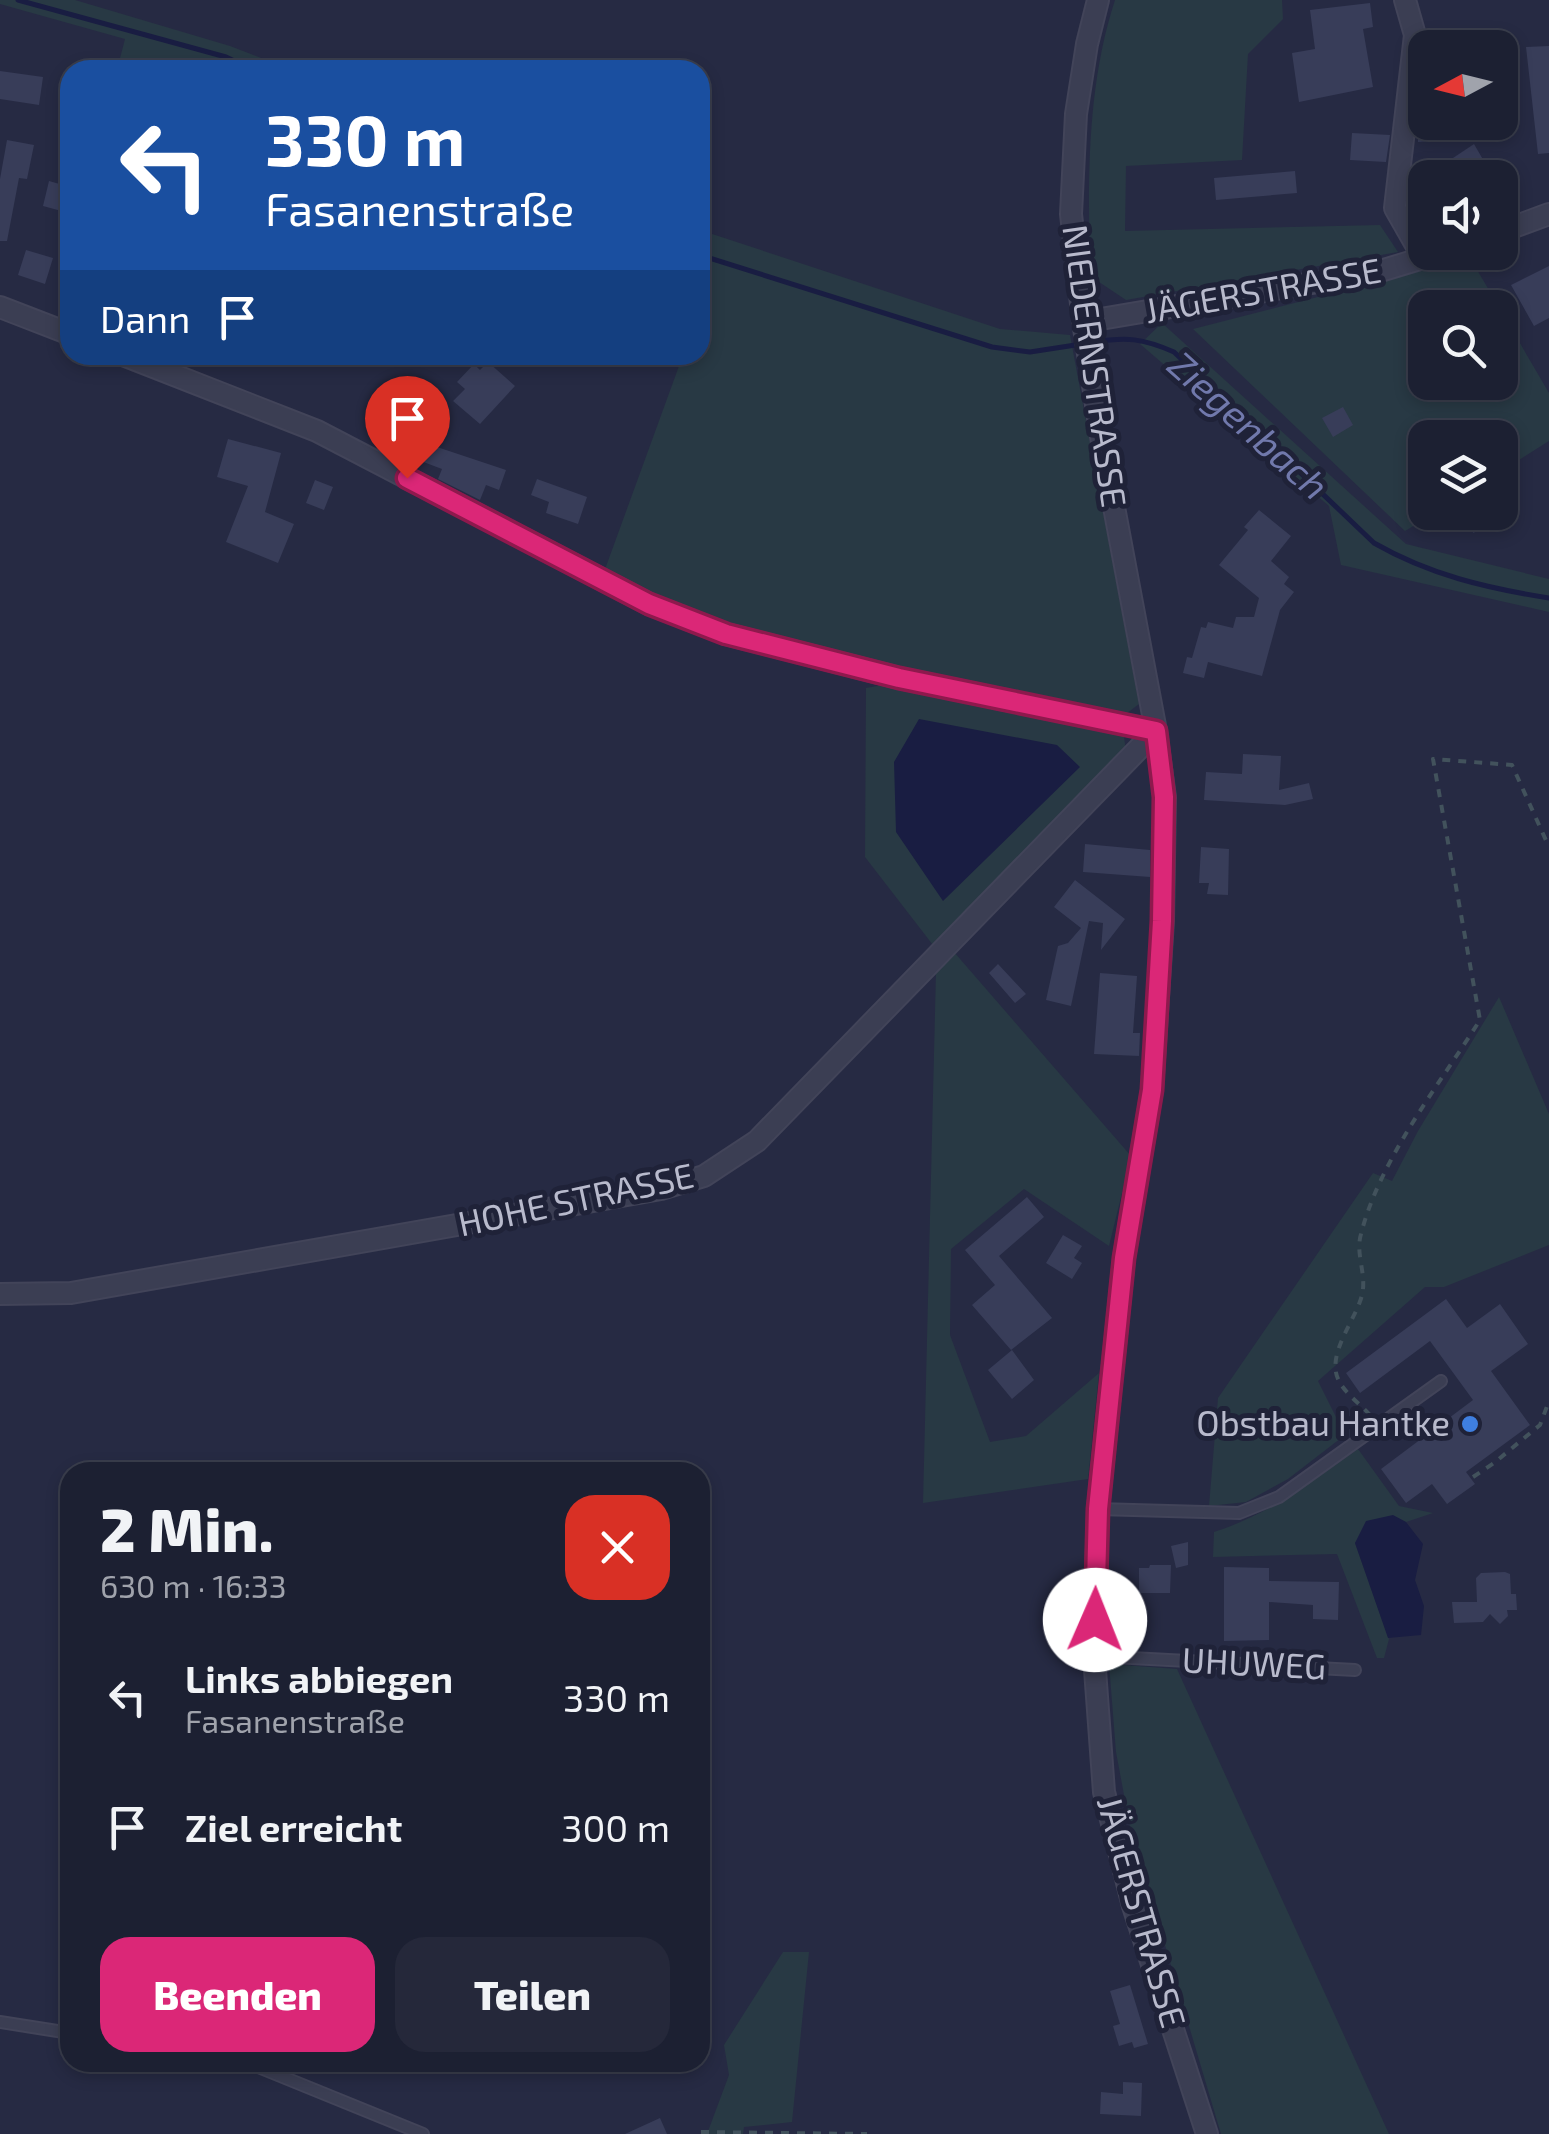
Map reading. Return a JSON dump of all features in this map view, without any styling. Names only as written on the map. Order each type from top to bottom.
[{"type":"street","name":"NIEDERNSTRASSE","points":[[1098,0],[1076,114],[1071,214],[1083,327],[1156,731]]},
{"type":"street","points":[[1405,0],[1415,36],[1395,208],[1408,224]]},
{"type":"street","points":[[1518,225],[1549,214]]},
{"type":"street","name":"JÄGERSTRASSE","points":[[1083,327],[1408,263]]},
{"type":"street","points":[[0,306],[60,330]]},
{"type":"street","points":[[148,365],[316,431],[649,604],[726,634],[899,678],[1156,731]]},
{"type":"street","name":"JÄGERSTRASSE","points":[[1156,731],[1164,797],[1162,921],[1152,1090],[1124,1258],[1098,1509],[1094,1656],[1104,1792],[1133,1906],[1207,2134]]},
{"type":"street","name":"HOHE STRASSE","points":[[0,1294],[71,1294],[661,1189],[704,1176],[757,1140],[1156,731]]},
{"type":"lane","points":[[1098,1509],[1238,1513],[1279,1497],[1441,1381]]},
{"type":"lane","name":"UHUWEG","points":[[1094,1656],[1354,1670]]},
{"type":"lane","points":[[0,2022],[60,2031]]},
{"type":"lane","points":[[271,2072],[423,2134]]},
{"type":"path","points":[[1381,1426],[1339,1382],[1334,1364],[1362,1296],[1364,1276],[1358,1249],[1361,1233],[1385,1170],[1480,1020],[1432,759],[1512,764],[1549,846]]},
{"type":"path","points":[[1473,1477],[1540,1425],[1549,1401]]},
{"type":"path","points":[[701,2132],[867,2134]]},
{"type":"shaded area","points":[[0,0],[75,0],[267,60],[120,60],[125,39],[0,4]]},
{"type":"shaded area","points":[[1115,0],[1282,0],[1283,19],[1248,54],[1242,160],[1126,166],[1125,231],[1380,225],[1398,252],[1126,300],[1090,276],[1089,171],[1094,102]]},
{"type":"shaded area","points":[[710,233],[1000,329],[1070,335],[1139,704],[1122,717],[728,627],[604,572],[679,365],[710,365]]},
{"type":"shaded area","points":[[1423,270],[1477,270],[1489,290],[1408,290],[1408,400],[1518,400],[1518,340],[1549,393],[1549,441],[1518,461],[1518,420],[1408,420],[1405,531],[1193,329]]},
{"type":"shaded area","points":[[1162,323],[1406,544],[1549,579],[1549,612],[1341,565],[1329,506],[1140,344]]},
{"type":"shaded area","points":[[883,685],[1124,736],[1126,753],[936,949],[865,857],[866,688]]},
{"type":"shaded area","points":[[954,952],[1131,1156],[1109,1246],[1024,1189],[951,1249],[950,1335],[990,1442],[1026,1436],[1099,1373],[1088,1479],[923,1503],[936,972]]},
{"type":"shaded area","points":[[1499,997],[1549,1114],[1549,1245],[1444,1287],[1425,1287],[1318,1381],[1345,1435],[1288,1479],[1246,1502],[1209,1506],[1218,1398],[1373,1173],[1392,1181]]},
{"type":"shaded area","points":[[1358,1449],[1399,1506],[1433,1513],[1406,1522],[1393,1516],[1355,1543],[1389,1639],[1384,1658],[1377,1658],[1337,1554],[1213,1557],[1214,1532],[1271,1507]]},
{"type":"shaded area","points":[[1109,1664],[1177,1669],[1389,2134],[1221,2134],[1130,1827],[1116,1752]]},
{"type":"shaded area","points":[[783,1952],[809,1952],[792,2122],[744,2127],[743,2134],[707,2134],[729,2075],[724,2045]]},
{"type":"water","points":[[919,719],[1057,745],[1080,767],[943,901],[896,832],[894,762]]},
{"type":"water","points":[[1393,1515],[1406,1522],[1423,1544],[1415,1580],[1424,1606],[1421,1635],[1388,1638],[1355,1543],[1366,1521]]},
{"type":"building","points":[[1370,3],[1373,27],[1363,29],[1373,87],[1299,102],[1292,53],[1315,49],[1310,10]]},
{"type":"building","points":[[1549,46],[1549,153],[1538,154],[1526,47]]},
{"type":"building","points":[[0,71],[43,77],[39,105],[0,99]]},
{"type":"building","points":[[1352,133],[1390,135],[1386,162],[1350,160]]},
{"type":"building","points":[[7,140],[34,145],[27,179],[19,178],[7,241],[0,241],[0,179]]},
{"type":"building","points":[[1474,144],[1484,160],[1450,160]]},
{"type":"building","points":[[1295,171],[1297,193],[1216,200],[1214,178]]},
{"type":"building","points":[[49,181],[60,184],[60,211],[43,206]]},
{"type":"building","points":[[26,250],[53,258],[45,284],[18,275]]},
{"type":"building","points":[[1549,266],[1549,318],[1534,326],[1518,297],[1518,290],[1511,285]]},
{"type":"building","points":[[473,365],[480,370],[491,365],[515,386],[480,424],[453,401],[465,389],[457,382]]},
{"type":"building","points":[[1343,407],[1353,425],[1333,437],[1322,418]]},
{"type":"building","points":[[395,433],[506,470],[499,490],[486,485],[480,500],[438,479],[442,469],[389,449]]},
{"type":"building","points":[[228,439],[281,453],[265,512],[294,524],[278,563],[226,542],[248,486],[217,477]]},
{"type":"building","points":[[537,479],[587,497],[578,524],[546,513],[549,502],[531,495]]},
{"type":"building","points":[[315,480],[333,487],[324,510],[306,503]]},
{"type":"building","points":[[1259,510],[1291,536],[1271,561],[1289,577],[1284,584],[1294,592],[1280,610],[1262,676],[1208,662],[1204,678],[1183,673],[1201,627],[1206,628],[1208,622],[1233,628],[1236,617],[1254,617],[1259,598],[1219,565]]},
{"type":"building","points":[[1243,754],[1281,756],[1279,790],[1309,783],[1313,799],[1285,805],[1204,800],[1206,772],[1242,774]]},
{"type":"building","points":[[1085,844],[1150,850],[1150,877],[1083,872]]},
{"type":"building","points":[[1201,847],[1229,849],[1228,895],[1207,894],[1209,883],[1199,883]]},
{"type":"building","points":[[1075,880],[1125,919],[1101,950],[1103,923],[1089,921],[1071,1006],[1046,1000],[1058,946],[1068,943],[1081,928],[1054,907]]},
{"type":"building","points":[[998,964],[1026,994],[1015,1003],[989,973]]},
{"type":"building","points":[[1100,973],[1137,976],[1133,1033],[1140,1033],[1139,1056],[1094,1054]]},
{"type":"building","points":[[1027,1197],[1044,1217],[999,1256],[1052,1318],[1011,1350],[972,1305],[995,1285],[965,1250]]},
{"type":"building","points":[[1063,1235],[1082,1246],[1074,1258],[1082,1263],[1072,1279],[1046,1263]]},
{"type":"building","points":[[1446,1299],[1467,1328],[1500,1304],[1528,1344],[1491,1371],[1530,1425],[1466,1472],[1475,1484],[1447,1504],[1432,1484],[1406,1503],[1381,1469],[1473,1400],[1430,1341],[1360,1393],[1346,1373]]},
{"type":"building","points":[[1012,1350],[1034,1380],[1012,1399],[988,1370]]},
{"type":"building","points":[[1188,1542],[1188,1565],[1176,1568],[1171,1546]]},
{"type":"building","points":[[1171,1565],[1170,1593],[1139,1593],[1139,1568]]},
{"type":"building","points":[[1224,1567],[1269,1568],[1269,1581],[1339,1582],[1338,1620],[1313,1619],[1313,1605],[1269,1602],[1269,1640],[1224,1641]]},
{"type":"building","points":[[1481,1573],[1510,1574],[1517,1610],[1507,1610],[1508,1616],[1500,1624],[1490,1614],[1483,1622],[1454,1623],[1452,1602],[1477,1602],[1476,1578]]},
{"type":"building","points":[[1130,1985],[1148,2044],[1134,2048],[1132,2042],[1119,2046],[1113,2026],[1120,2024],[1110,1991]]},
{"type":"building","points":[[1123,2082],[1142,2083],[1141,2116],[1100,2114],[1101,2092],[1123,2094]]},
{"type":"building","points":[[660,2118],[667,2134],[625,2134]]},
{"type":"waterway","name":"Ziegenbach","points":[[18,0],[232,60]]},
{"type":"waterway","name":"Ziegenbach","points":[[710,258],[992,347],[1030,352],[1082,344]]},
{"type":"waterway","name":"Ziegenbach","points":[[1093,342],[1134,340],[1174,352],[1374,543],[1459,579],[1549,598]]},
{"type":"place","name":"Obstbau Hantke","points":[[1470,1424]]},
{"type":"route","points":[[407,478],[649,604],[726,634],[899,678],[1156,731],[1164,797],[1162,921],[1152,1090],[1124,1258],[1098,1509],[1095,1620]]}]
